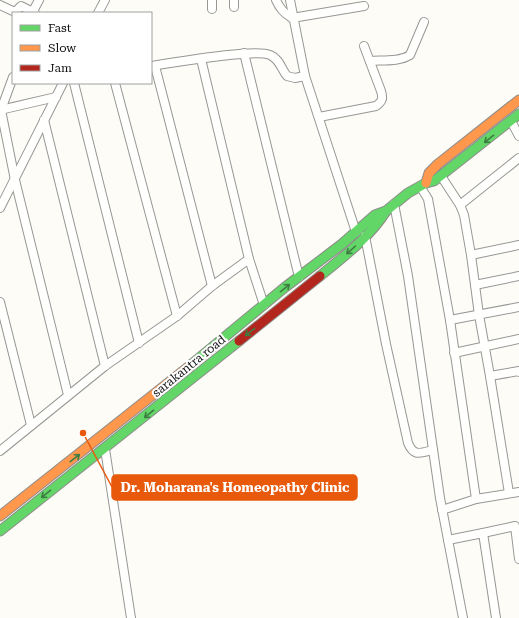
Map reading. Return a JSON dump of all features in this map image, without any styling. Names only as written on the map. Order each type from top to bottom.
[{"type":"street","points":[[0,5],[14,12],[22,3],[34,12],[39,0]]},
{"type":"street","points":[[99,12],[105,0]]},
{"type":"street","points":[[212,0],[212,9]]},
{"type":"street","points":[[276,0],[279,7],[292,18],[364,6]]},
{"type":"street","points":[[290,0],[292,18],[305,76],[356,232]]},
{"type":"street","points":[[370,61],[406,58],[410,56],[424,22]]},
{"type":"street","points":[[319,117],[376,106],[381,102],[382,98],[364,46]]},
{"type":"street","points":[[212,286],[153,66],[244,53],[262,52],[270,54],[278,60],[287,76],[295,78],[305,76]]},
{"type":"street","points":[[244,53],[299,277]]},
{"type":"street","points":[[201,59],[249,259],[264,306]]},
{"type":"street","points":[[12,80],[1,110],[15,180],[68,395]]},
{"type":"street","points":[[0,208],[56,97],[65,84]]},
{"type":"street","points":[[74,84],[139,343]]},
{"type":"street","points":[[115,84],[177,316]]},
{"type":"street","points":[[1,110],[56,97]]},
{"type":"street","name":"sarakantra road","points":[[0,531],[295,297],[352,249],[380,221],[386,211],[408,193],[423,184],[428,173],[438,164],[519,100]]},
{"type":"street","points":[[476,499],[450,320],[428,199],[423,184],[434,181],[441,176],[519,114]]},
{"type":"street","points":[[44,120],[105,366]]},
{"type":"street","points":[[511,121],[519,136]]},
{"type":"street","points":[[460,204],[519,159]]},
{"type":"street","points":[[441,176],[460,204],[464,215],[509,493]]},
{"type":"street","points":[[394,204],[408,276],[442,510],[464,618]]},
{"type":"street","name":"sarakantra road","points":[[0,516],[152,396],[229,332],[320,262],[375,215],[386,211]]},
{"type":"street","points":[[365,236],[408,443],[411,450],[414,452],[418,453],[433,450]]},
{"type":"street","points":[[471,255],[519,245]]},
{"type":"street","points":[[0,451],[105,366],[177,316],[212,286],[249,259]]},
{"type":"street","points":[[475,285],[519,276]]},
{"type":"street","points":[[0,302],[31,425]]},
{"type":"street","points":[[450,320],[519,307]]},
{"type":"street","points":[[454,353],[519,338]]},
{"type":"street","points":[[490,376],[519,371]]},
{"type":"street","points":[[105,449],[131,618]]},
{"type":"street","points":[[442,510],[476,499],[519,492]]},
{"type":"street","points":[[448,540],[517,526],[519,559]]},
{"type":"street","points":[[483,533],[496,618]]},
{"type":"traffic: fast","points":[[192,364],[284,288],[342,244],[375,215],[386,211],[408,193],[426,183],[434,181],[519,114]]},
{"type":"traffic: fast","points":[[320,276],[364,238],[386,211]]},
{"type":"traffic: fast","points":[[0,531],[239,341]]},
{"type":"traffic: slow","points":[[426,183],[429,173],[438,164],[519,100]]},
{"type":"traffic: slow","points":[[0,516],[192,364]]},
{"type":"traffic: jam","points":[[239,341],[320,276]]},
{"type":"place","name":"Dr. Moharana's Homeopathy Clinic","points":[[83,433]]}]
